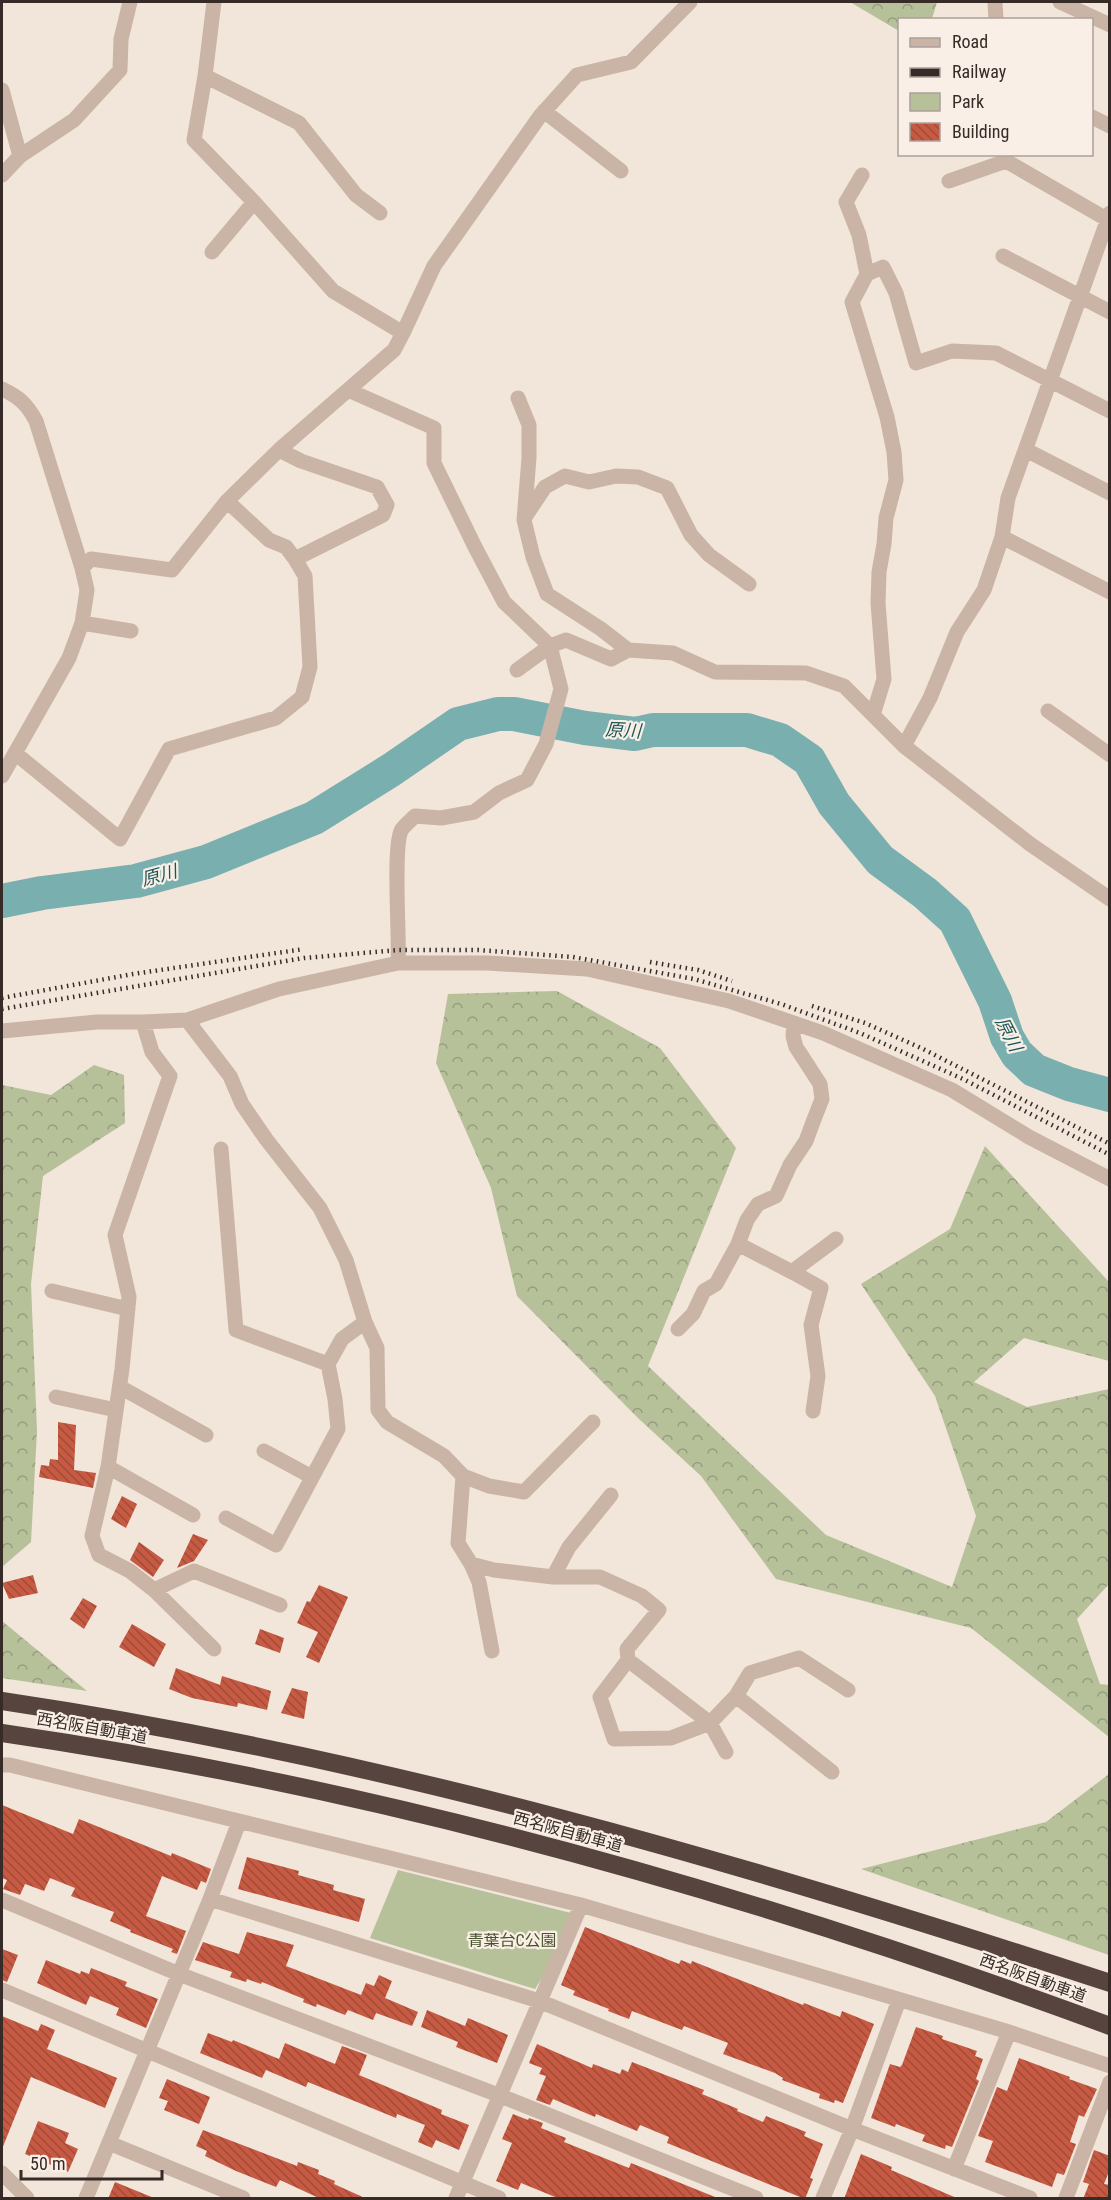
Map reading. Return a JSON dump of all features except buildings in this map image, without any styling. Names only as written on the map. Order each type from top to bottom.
[{"type":"highway","name":"西名阪自動車道","points":[[2,1701],[183,1731],[312,1757],[454,1790],[717,1861],[1010,1950],[1110,1983]]},
{"type":"highway","name":"西名阪自動車道","points":[[2,1733],[309,1788],[567,1851],[708,1892],[947,1968],[1110,2026]]},
{"type":"street","points":[[2,175],[20,156],[74,120],[120,70],[121,39],[130,2]]},
{"type":"street","points":[[214,2],[194,140],[254,202],[295,251],[333,291],[403,333]]},
{"type":"street","points":[[82,568],[91,559],[172,570],[226,501],[279,450],[394,350],[434,266],[544,111],[577,75],[631,62],[690,2]]},
{"type":"street","points":[[995,2],[996,18]]},
{"type":"street","points":[[1060,2],[1110,25]]},
{"type":"street","points":[[205,76],[299,123],[356,195],[380,213]]},
{"type":"street","points":[[2,90],[20,156]]},
{"type":"street","points":[[544,111],[621,171]]},
{"type":"street","points":[[1093,118],[1110,126]]},
{"type":"street","points":[[904,746],[930,698],[957,632],[984,590],[1002,537],[1008,498],[1049,379],[1109,218],[1006,161],[949,181]]},
{"type":"street","points":[[862,175],[846,201],[859,236],[867,274]]},
{"type":"street","points":[[212,252],[254,202]]},
{"type":"street","points":[[1003,255],[1110,312]]},
{"type":"street","points":[[873,715],[884,678],[878,603],[879,572],[886,518],[896,480],[888,417],[852,302],[867,274],[883,267],[896,293],[916,363],[952,351],[996,353],[1110,411]]},
{"type":"street","points":[[2,389],[13,394],[28,406],[36,421],[87,590],[82,623],[69,658],[2,776]]},
{"type":"street","points":[[348,390],[434,429],[434,463],[504,602],[550,646],[561,689],[546,744],[527,780],[499,793],[474,812],[441,818],[415,816],[401,830],[397,847],[398,963]]},
{"type":"street","points":[[518,398],[529,425],[524,520],[532,557],[548,594],[628,650]]},
{"type":"street","points":[[279,450],[300,461],[376,487],[387,505],[383,515],[295,559]]},
{"type":"street","points":[[1026,450],[1110,493]]},
{"type":"street","points":[[524,520],[545,487],[565,476],[589,482],[616,476],[638,477],[667,488],[691,535],[709,555],[749,584]]},
{"type":"street","points":[[15,753],[120,839],[169,749],[276,718],[302,697],[310,668],[304,576],[286,547],[269,540],[226,501]]},
{"type":"street","points":[[1002,537],[1110,592]]},
{"type":"street","points":[[82,623],[131,631]]},
{"type":"street","points":[[517,670],[550,646],[566,640],[611,659],[628,650],[673,653],[715,672],[806,673],[844,686],[904,746],[1030,844],[1110,899]]},
{"type":"street","points":[[1048,711],[1110,755]]},
{"type":"street","points":[[2,1031],[97,1022],[187,1020],[279,989],[398,963],[487,963],[587,969],[729,1001],[823,1033],[952,1090],[1029,1137],[1110,1179]]},
{"type":"street","points":[[187,1020],[231,1076],[242,1104],[266,1139],[320,1208],[346,1260],[365,1322],[377,1348],[378,1410],[387,1422],[444,1456],[464,1476],[489,1486],[524,1492],[593,1422]]},
{"type":"street","points":[[143,1022],[152,1052],[170,1076],[115,1234],[129,1297],[120,1387],[108,1467],[92,1536],[99,1555],[130,1572],[154,1590],[214,1649]]},
{"type":"street","points":[[678,1329],[693,1314],[704,1291],[716,1284],[738,1244],[747,1220],[758,1204],[776,1196],[790,1165],[806,1141],[822,1099],[820,1084],[796,1047],[793,1036],[794,1023]]},
{"type":"street","points":[[221,1149],[236,1330],[327,1364]]},
{"type":"street","points":[[794,1273],[797,1268],[836,1239]]},
{"type":"street","points":[[738,1244],[821,1288],[811,1325],[819,1376],[813,1411]]},
{"type":"street","points":[[52,1291],[128,1309]]},
{"type":"street","points":[[226,1518],[276,1545],[338,1429],[335,1399],[327,1364],[342,1339],[365,1322]]},
{"type":"street","points":[[120,1387],[206,1435]]},
{"type":"street","points":[[56,1397],[116,1410]]},
{"type":"street","points":[[264,1451],[312,1477]]},
{"type":"street","points":[[108,1467],[193,1515]]},
{"type":"street","points":[[464,1476],[458,1543],[479,1582],[492,1651]]},
{"type":"street","points":[[553,1577],[570,1547],[611,1495]]},
{"type":"street","points":[[471,1564],[494,1570],[553,1577],[600,1577],[642,1596],[659,1610],[627,1649],[628,1660],[600,1696],[614,1739],[671,1738],[710,1723],[736,1696],[750,1673],[800,1658],[848,1690]]},
{"type":"street","points":[[154,1590],[195,1570],[280,1605]]},
{"type":"street","points":[[628,1660],[710,1723],[726,1752]]},
{"type":"street","points":[[736,1696],[832,1772]]},
{"type":"street","points":[[2,1765],[10,1765],[581,1905],[1010,2032],[1110,2066]]},
{"type":"street","points":[[86,2199],[210,1899],[238,1822]]},
{"type":"street","points":[[210,1899],[539,2001],[1030,2199]]},
{"type":"street","points":[[2,1900],[179,1974],[501,2096],[756,2199]]},
{"type":"street","points":[[456,2199],[581,1905]]},
{"type":"street","points":[[2,1990],[147,2049],[499,2199]]},
{"type":"street","points":[[823,2199],[852,2129],[899,2000]]},
{"type":"street","points":[[954,2169],[1010,2032]]},
{"type":"street","points":[[1066,2199],[1110,2082]]},
{"type":"street","points":[[109,2143],[243,2199]]},
{"type":"street","points":[[2,2173],[27,2199]]},
{"type":"green space","points":[[850,2],[937,2],[932,18],[898,18],[898,30]]},
{"type":"green space","points":[[557,991],[660,1048],[736,1148],[648,1366],[826,1535],[952,1587],[976,1516],[935,1396],[861,1284],[950,1229],[985,1146],[1109,1282],[1109,1361],[1024,1338],[974,1382],[1027,1407],[1109,1389],[1109,1584],[1077,1619],[1100,1684],[1109,1685],[1109,1737],[971,1628],[776,1579],[701,1476],[639,1419],[517,1296],[491,1188],[436,1063],[448,994]]},
{"type":"green space","points":[[94,1065],[124,1075],[125,1123],[43,1176],[31,1284],[37,1431],[31,1542],[2,1567],[2,1085],[51,1095]]},
{"type":"green space","points":[[2,1621],[87,1691],[2,1678]]},
{"type":"green space","points":[[1109,1774],[1109,1955],[861,1869],[1046,1822]]},
{"type":"green space","name":"青葉台C公園","points":[[398,1870],[571,1913],[567,1939],[535,1989],[370,1938]]},
{"type":"waterway","name":"原川","points":[[2,901],[42,893],[136,881],[206,862],[314,818],[391,770],[458,724],[498,714],[514,714],[585,728],[635,734],[653,730],[747,730],[780,740],[809,760],[834,804],[880,860],[925,893],[955,920],[995,1001],[1007,1037],[1017,1054],[1034,1070],[1069,1084],[1110,1095]]},
{"type":"railway","points":[[2,998],[133,974],[304,949]]},
{"type":"railway","points":[[2,1009],[304,958],[399,950],[478,950],[573,957],[694,979],[781,1004],[860,1033],[963,1079],[1110,1155]]},
{"type":"railway","points":[[650,962],[698,970],[732,981]]},
{"type":"railway","points":[[812,1006],[865,1023],[921,1048],[1110,1144]]}]
